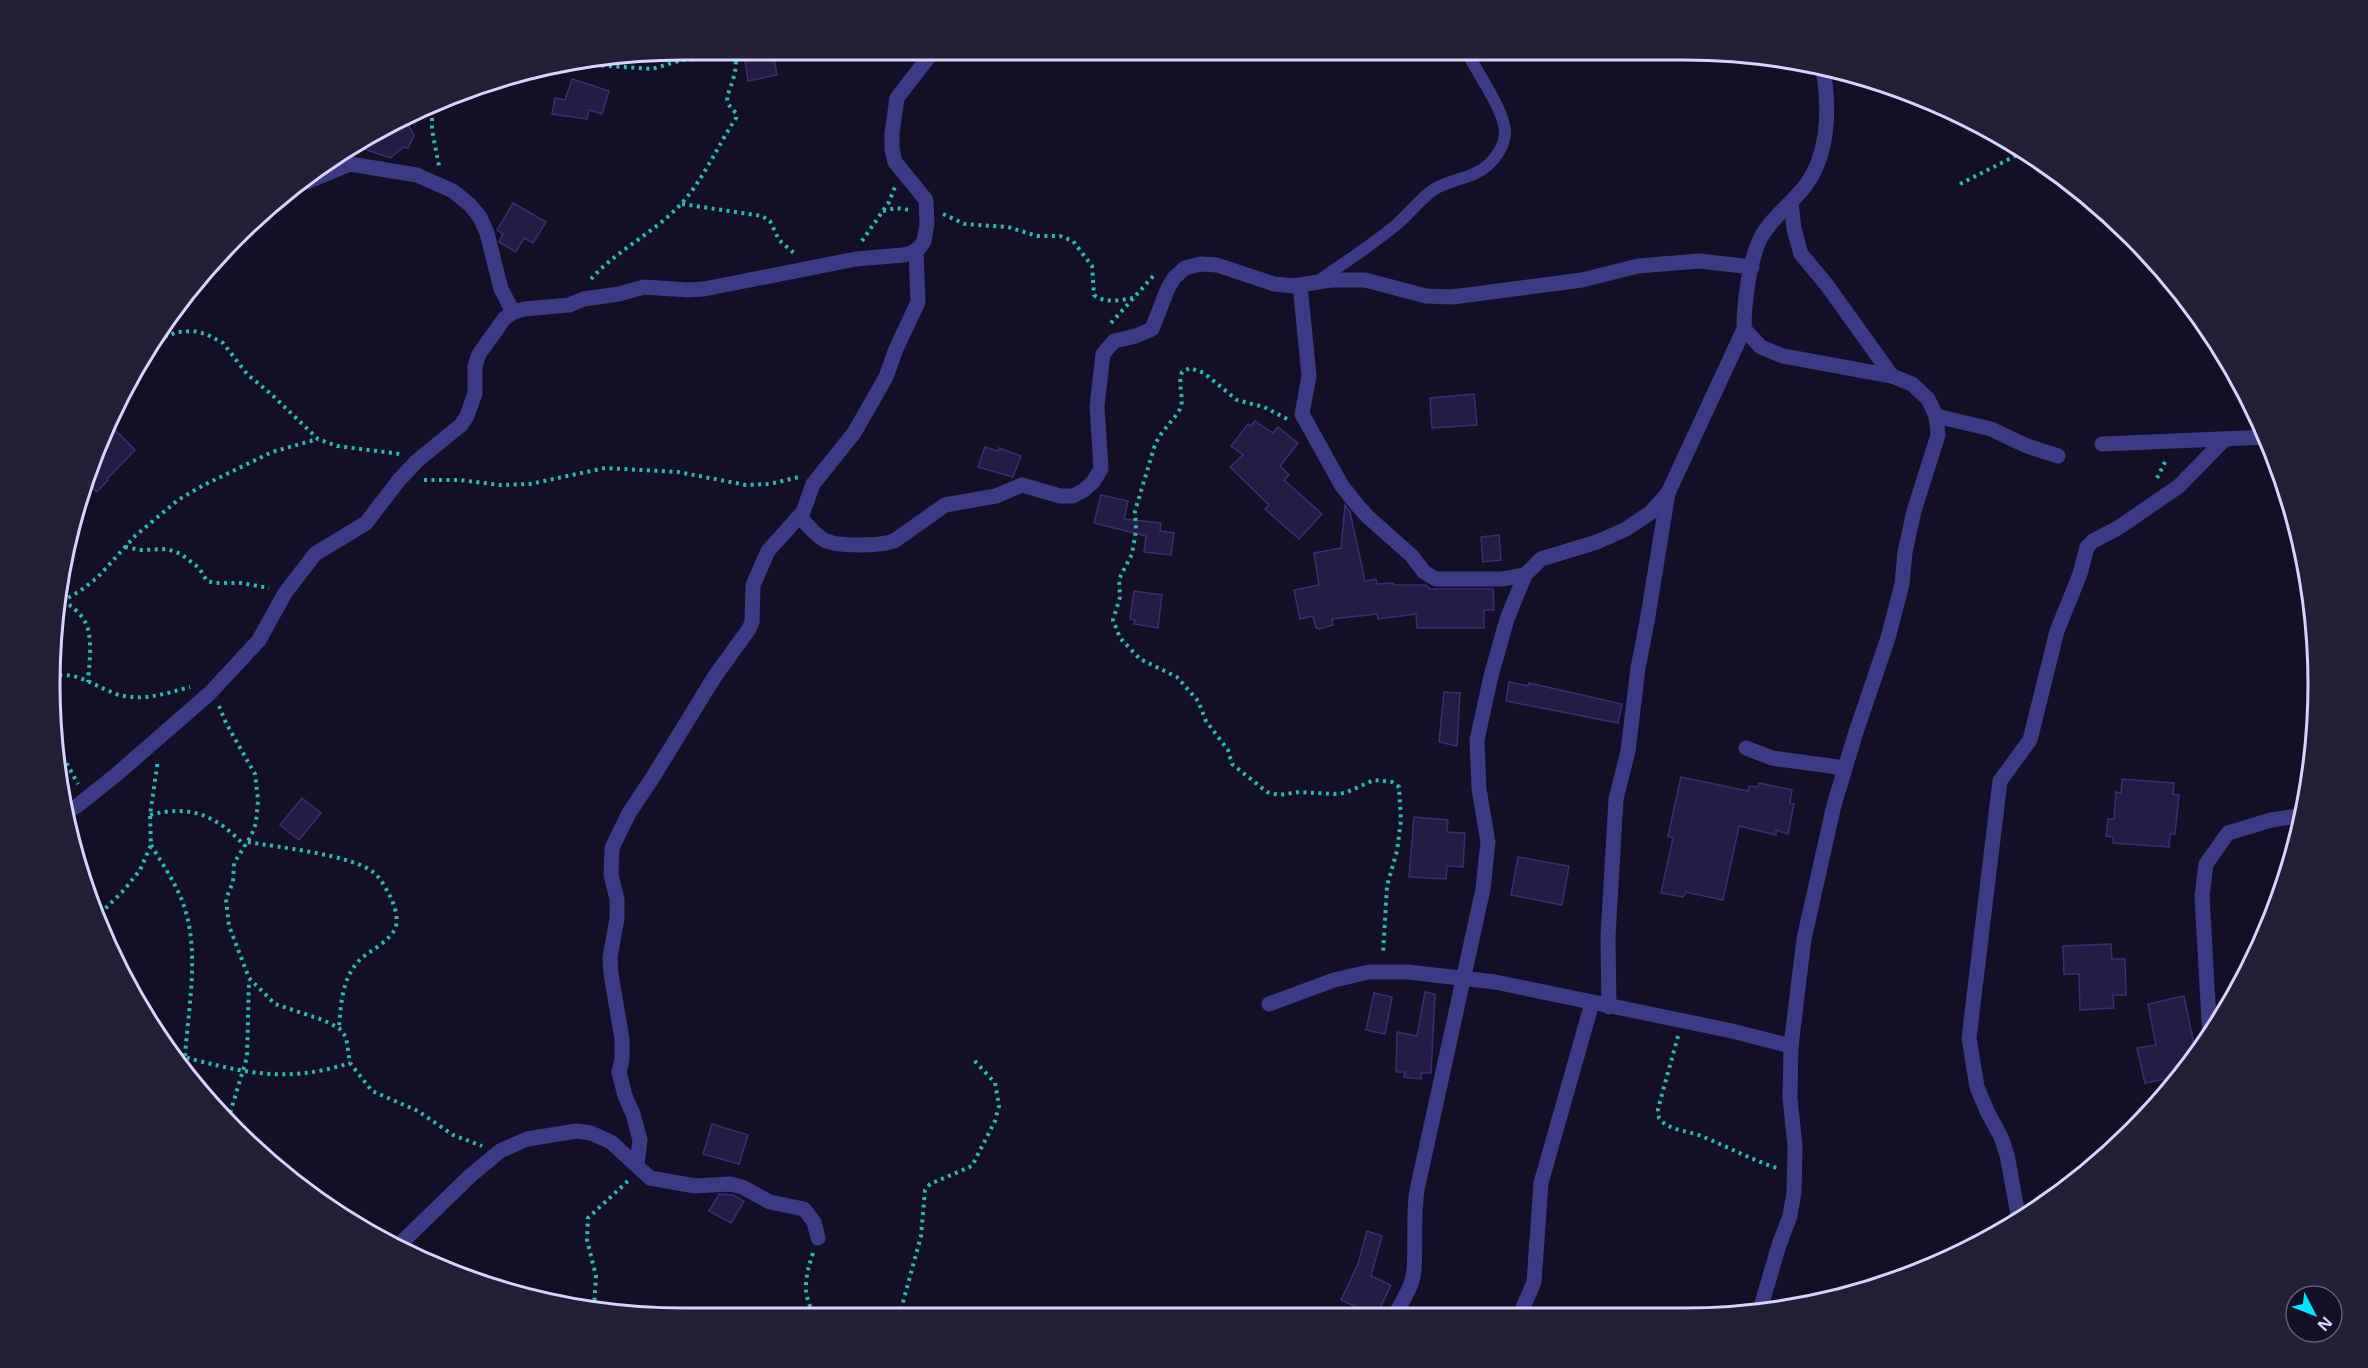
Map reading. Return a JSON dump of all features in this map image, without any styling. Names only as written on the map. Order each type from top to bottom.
[{"type":"street","points":[[73,808],[117,774],[219,683],[259,640],[285,593],[315,554],[366,522],[418,459],[456,430],[467,416],[475,393],[475,366],[479,354],[496,327],[513,312],[568,305],[644,287],[704,289],[856,259],[890,258],[916,251],[924,241],[926,234],[926,200],[910,178],[899,169],[892,149],[897,98],[926,60]]},
{"type":"street","points":[[1609,1007],[1608,936],[1616,799],[1628,751],[1638,669],[1668,493],[1725,366],[1744,330],[1744,303],[1760,240],[1774,219],[1805,187],[1817,165],[1823,145],[1826,88],[1824,76]]},
{"type":"street","points":[[327,172],[350,164],[417,175],[453,191],[480,217],[487,233],[501,289],[513,312]]},
{"type":"street","points":[[1791,202],[1794,229],[1801,254],[1826,284],[1892,376]]},
{"type":"street","points":[[637,1166],[640,1140],[619,1072],[622,1060],[622,1039],[611,974],[610,957],[617,919],[617,899],[611,875],[612,848],[629,813],[654,777],[715,676],[749,629],[752,622],[753,585],[757,572],[772,545],[800,517],[813,484],[854,433],[886,377],[918,302],[916,251]]},
{"type":"street","points":[[800,517],[821,539],[832,544],[885,544],[894,541],[945,504],[996,496],[1022,485],[1060,496],[1073,496],[1084,490],[1093,483],[1101,469],[1097,406],[1103,354],[1114,341],[1136,336],[1152,329],[1168,288],[1185,268],[1200,264],[1217,265],[1274,284],[1300,285],[1365,280],[1426,296],[1452,297],[1582,280],[1638,266],[1699,261],[1752,267]]},
{"type":"street","points":[[1300,285],[1309,376],[1302,414],[1342,486],[1368,518],[1412,556],[1429,577],[1436,579],[1503,579],[1525,575]]},
{"type":"street","points":[[1744,330],[1761,347],[1783,356],[1892,376],[1912,384],[1928,399],[1936,416],[1938,435],[1914,511],[1899,595],[1878,670],[1845,768],[1826,839],[1804,939],[1791,1046],[1790,1098],[1795,1146],[1794,1192],[1790,1216],[1762,1303]]},
{"type":"street","points":[[1936,416],[1991,429],[2027,446],[2058,456]]},
{"type":"street","points":[[2102,444],[2258,438]]},
{"type":"street","points":[[2017,1211],[2007,1155],[1977,1087],[1969,1038],[2000,782],[2030,740],[2057,631],[2080,574],[2087,547],[2092,541],[2118,528],[2180,486],[2224,440]]},
{"type":"street","points":[[1399,1308],[1409,1290],[1414,1271],[1414,1211],[1417,1190],[1465,977],[1487,860],[1488,842],[1479,789],[1477,740],[1491,676],[1507,619],[1525,575],[1541,559],[1597,542],[1626,529],[1650,513],[1668,493]]},
{"type":"street","points":[[1746,748],[1772,758],[1845,768]]},
{"type":"street","points":[[2209,1021],[2202,896],[2205,864],[2228,833],[2271,820],[2294,817]]},
{"type":"street","points":[[1269,1004],[1334,980],[1369,972],[1408,972],[1465,977],[1791,1046]]},
{"type":"street","points":[[1523,1308],[1534,1282],[1541,1183],[1592,1003]]},
{"type":"street","points":[[403,1241],[500,1151],[527,1139],[577,1131],[591,1133],[611,1142],[650,1178],[694,1186],[730,1184],[742,1187],[770,1202],[804,1209],[814,1222],[818,1238]]},
{"type":"lane","points":[[1317,282],[1396,225],[1434,190],[1452,181],[1476,174],[1497,155],[1505,136],[1504,124],[1472,60]]},
{"type":"path","points":[[600,65],[652,69],[682,60]]},
{"type":"path","points":[[576,302],[602,266],[674,212],[681,204],[736,118],[736,113],[728,106],[726,99],[733,81],[735,60]]},
{"type":"path","points":[[432,113],[432,130],[443,187]]},
{"type":"path","points":[[1960,184],[2016,156]]},
{"type":"path","points":[[856,259],[866,233],[892,196],[899,169]]},
{"type":"path","points":[[681,204],[762,216],[770,221],[779,240],[803,261],[817,268]]},
{"type":"path","points":[[883,211],[896,208],[926,211],[943,214],[965,224],[1008,227],[1037,236],[1060,236],[1073,241],[1092,266],[1094,295],[1109,301],[1133,298]]},
{"type":"path","points":[[1103,354],[1107,328],[1152,276],[1171,267],[1185,268]]},
{"type":"path","points":[[165,337],[177,332],[193,331],[207,334],[223,343],[247,374],[318,439],[337,446],[418,459]]},
{"type":"path","points":[[1302,414],[1296,420],[1287,419],[1264,407],[1238,400],[1204,373],[1190,368],[1182,372],[1179,410],[1156,440],[1135,510],[1136,531],[1132,554],[1119,579],[1120,597],[1113,620],[1120,638],[1140,659],[1177,677],[1186,687],[1198,701],[1206,721],[1228,750],[1232,764],[1267,792],[1279,795],[1299,792],[1334,794],[1346,792],[1374,780],[1392,782],[1399,787],[1401,820],[1397,851],[1387,886],[1383,972]]},
{"type":"path","points":[[66,599],[98,577],[125,546],[178,500],[272,452],[318,439]]},
{"type":"path","points":[[2157,480],[2175,442]]},
{"type":"path","points":[[399,480],[460,480],[500,485],[530,484],[604,468],[678,472],[746,485],[770,484],[822,472]]},
{"type":"path","points":[[125,546],[141,550],[167,549],[181,554],[199,568],[207,581],[241,583],[285,593]]},
{"type":"path","points":[[65,602],[85,620],[89,642],[88,682]]},
{"type":"path","points":[[60,675],[70,675],[123,696],[160,696],[219,683],[221,713],[255,774],[258,813],[246,844],[234,863],[233,882],[226,899],[229,926],[249,978],[246,1056],[231,1112]]},
{"type":"path","points":[[103,911],[140,870],[151,845],[150,815],[157,780],[160,736]]},
{"type":"path","points":[[64,757],[85,798]]},
{"type":"path","points":[[150,815],[170,810],[188,810],[220,824],[246,844],[323,855],[365,867],[375,873],[393,904],[397,919],[395,929],[378,947],[361,958],[349,971],[339,1028]]},
{"type":"path","points":[[151,845],[184,906],[190,934],[191,962],[185,1057],[243,1071],[297,1076],[325,1071],[350,1063]]},
{"type":"path","points":[[249,978],[275,1004],[323,1020],[339,1028],[346,1037],[350,1063],[369,1088],[418,1111],[453,1135],[500,1151]]},
{"type":"path","points":[[1680,1021],[1677,1043],[1658,1109],[1659,1118],[1668,1127],[1704,1136],[1752,1161],[1794,1173]]},
{"type":"path","points":[[901,1308],[921,1236],[925,1190],[930,1184],[972,1166],[995,1121],[999,1106],[995,1083],[974,1060]]},
{"type":"path","points":[[594,1302],[596,1276],[587,1240],[588,1218],[628,1180],[636,1177],[650,1178]]},
{"type":"path","points":[[810,1308],[807,1304],[805,1286],[818,1238]]},
{"type":"building","points":[[745,60],[774,60],[777,75],[748,81]]},
{"type":"building","points":[[572,79],[609,91],[602,114],[589,110],[587,119],[552,114],[555,98],[565,100]]},
{"type":"building","points":[[408,124],[414,135],[408,148],[404,147],[390,158],[364,149]]},
{"type":"building","points":[[513,203],[546,222],[533,243],[524,238],[516,252],[499,242],[503,234],[497,230]]},
{"type":"building","points":[[1474,394],[1477,425],[1432,428],[1430,398]]},
{"type":"building","points":[[1255,421],[1273,433],[1278,427],[1298,443],[1280,466],[1289,475],[1284,480],[1322,514],[1299,539],[1265,509],[1269,505],[1230,467],[1243,455],[1231,446],[1248,424],[1251,426]]},
{"type":"building","points":[[114,429],[135,450],[97,492],[92,487]]},
{"type":"building","points":[[985,447],[998,451],[999,448],[1021,456],[1013,477],[978,467]]},
{"type":"building","points":[[1101,495],[1128,501],[1124,519],[1161,523],[1160,531],[1174,533],[1171,555],[1144,552],[1146,536],[1094,523]]},
{"type":"building","points":[[1345,505],[1350,512],[1365,581],[1376,579],[1377,584],[1426,585],[1430,589],[1493,589],[1494,610],[1484,610],[1484,628],[1417,628],[1416,614],[1378,619],[1377,614],[1332,619],[1333,625],[1319,629],[1316,628],[1313,616],[1300,619],[1294,590],[1319,585],[1314,553],[1341,548]]},
{"type":"building","points":[[1499,535],[1501,560],[1483,562],[1481,537]]},
{"type":"building","points":[[1134,591],[1162,595],[1158,628],[1134,624],[1135,620],[1130,619]]},
{"type":"building","points":[[1509,682],[1528,686],[1529,683],[1622,704],[1618,723],[1506,701]]},
{"type":"building","points":[[1444,692],[1460,693],[1457,746],[1439,742]]},
{"type":"building","points":[[1681,777],[1748,791],[1749,786],[1758,787],[1759,783],[1792,790],[1790,803],[1794,804],[1788,834],[1776,830],[1776,835],[1739,826],[1723,900],[1686,892],[1683,897],[1661,893],[1673,838],[1668,836]]},
{"type":"building","points":[[2122,779],[2174,783],[2173,794],[2179,795],[2175,834],[2170,834],[2169,847],[2113,843],[2113,837],[2106,836],[2108,819],[2114,819],[2116,792],[2121,793]]},
{"type":"building","points":[[302,798],[321,813],[299,840],[280,825]]},
{"type":"building","points":[[1414,817],[1448,820],[1447,832],[1465,833],[1463,867],[1447,866],[1446,879],[1409,877]]},
{"type":"building","points":[[1518,857],[1569,866],[1562,905],[1511,895]]},
{"type":"building","points":[[2111,944],[2112,959],[2125,959],[2126,995],[2113,995],[2114,1008],[2080,1010],[2079,974],[2064,974],[2063,946]]},
{"type":"building","points":[[1425,992],[1435,994],[1431,1073],[1421,1073],[1421,1079],[1404,1077],[1405,1072],[1396,1072],[1397,1032],[1417,1036]]},
{"type":"building","points":[[1374,993],[1392,997],[1385,1034],[1366,1030]]},
{"type":"building","points":[[2184,996],[2194,1044],[2167,1079],[2145,1083],[2137,1048],[2156,1045],[2148,1004]]},
{"type":"building","points":[[712,1124],[748,1135],[739,1164],[703,1154]]},
{"type":"building","points":[[719,1194],[733,1195],[744,1201],[731,1223],[709,1211]]},
{"type":"building","points":[[1367,1231],[1382,1236],[1371,1276],[1391,1285],[1380,1308],[1358,1308],[1341,1300],[1358,1264]]}]
